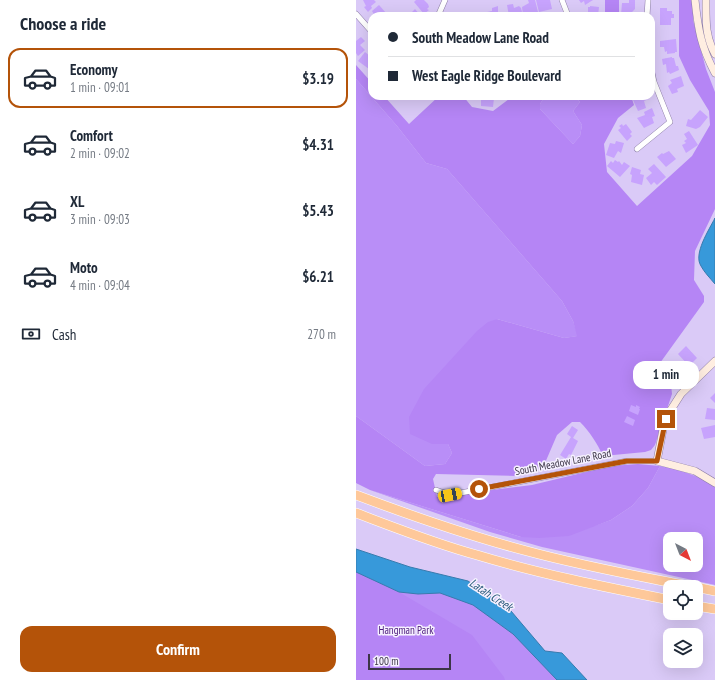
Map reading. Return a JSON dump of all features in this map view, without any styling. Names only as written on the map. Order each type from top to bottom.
[{"type":"highway","points":[[356,495],[435,524],[526,551],[663,581]]},
{"type":"highway","points":[[356,512],[409,533],[476,555],[592,585],[663,599]]},
{"type":"highway","points":[[703,589],[715,591]]},
{"type":"highway","points":[[703,607],[715,609]]},
{"type":"street","points":[[440,12],[445,0]]},
{"type":"street","points":[[562,0],[567,12]]},
{"type":"street","points":[[647,12],[648,0]]},
{"type":"street","points":[[695,0],[698,28],[706,57],[715,73]]},
{"type":"street","points":[[706,0],[706,31],[715,54]]},
{"type":"street","points":[[356,14],[368,28]]},
{"type":"street","points":[[637,149],[670,122],[655,84]]},
{"type":"street","points":[[657,461],[666,419],[681,394],[715,361]]},
{"type":"street","name":"South Meadow Lane Road","points":[[436,490],[450,495],[627,461],[657,461],[695,471],[715,483]]},
{"type":"green space","points":[[605,0],[619,0],[619,12],[605,12]]},
{"type":"green space","points":[[679,0],[693,0],[693,20],[706,69],[715,92],[715,209],[695,251],[694,280],[704,296],[704,302],[660,363],[671,384],[672,394],[655,445],[651,450],[645,452],[603,456],[584,426],[580,422],[572,422],[557,435],[545,463],[538,469],[516,476],[436,474],[433,479],[437,497],[532,485],[611,466],[638,464],[660,466],[648,488],[632,506],[611,520],[569,536],[539,538],[521,537],[370,490],[356,483],[356,416],[425,466],[445,464],[452,453],[448,444],[432,444],[410,434],[409,417],[424,389],[477,331],[488,322],[497,319],[564,338],[577,336],[573,321],[562,301],[447,169],[426,163],[374,100],[388,100],[409,124],[435,100],[466,100],[472,107],[493,111],[508,100],[542,100],[540,104],[540,109],[573,144],[580,136],[582,125],[573,111],[580,102],[578,100],[632,100],[634,105],[618,118],[604,144],[607,172],[637,206],[692,156],[710,125],[709,111],[690,80],[679,56]]},
{"type":"green space","points":[[356,65],[368,78],[368,93],[356,79]]},
{"type":"green space","points":[[356,79],[368,93],[368,100],[374,100],[426,163],[447,169],[562,301],[573,321],[578,336],[564,338],[497,319],[432,444],[448,444],[452,453],[445,464],[425,466],[356,416]]},
{"type":"green space","points":[[542,100],[578,100],[580,102],[573,111],[582,125],[580,136],[573,144],[540,109],[540,104]]},
{"type":"green space","points":[[660,466],[689,473],[715,486],[715,585],[703,582],[703,580],[692,580],[542,547],[490,532],[370,490],[521,537],[597,525],[611,520],[632,506],[648,488]]},
{"type":"green space","name":"Hangman Park","points":[[356,560],[466,593],[570,680],[356,680]]},
{"type":"green space","name":"Hangman Park","points":[[356,572],[399,592],[472,635],[505,680],[356,680]]},
{"type":"water","points":[[715,218],[715,284],[701,266],[699,255],[706,235]]},
{"type":"water","points":[[356,549],[410,567],[468,581],[511,611],[545,651],[562,653],[587,680],[557,680],[513,634],[473,605],[440,593],[418,594],[399,592],[356,572]]},
{"type":"building","points":[[363,0],[374,0],[376,2],[371,6],[372,8],[368,12],[364,7],[366,6]]},
{"type":"building","points":[[416,0],[424,0],[428,4],[429,7],[427,9],[429,10],[422,12],[414,2]]},
{"type":"building","points":[[528,0],[535,0],[538,12],[523,12],[522,7],[529,3]]},
{"type":"building","points":[[536,0],[550,0],[552,9],[539,12]]},
{"type":"building","points":[[579,0],[593,0],[585,5],[584,1],[581,3]]},
{"type":"building","points":[[629,0],[635,0],[635,9],[632,12],[621,12],[622,3],[629,3]]},
{"type":"building","points":[[513,4],[514,8],[519,6],[522,12],[508,12],[507,5]]},
{"type":"building","points":[[379,5],[385,12],[373,12]]},
{"type":"building","points":[[498,6],[498,12],[487,12],[492,11],[492,8]]},
{"type":"building","points":[[588,7],[599,7],[598,12],[588,12]]},
{"type":"building","points":[[660,8],[667,8],[667,11],[672,11],[672,14],[674,14],[674,18],[671,18],[671,25],[660,25]]},
{"type":"building","points":[[361,37],[365,41],[360,45],[365,50],[358,56],[356,53],[356,41]]},
{"type":"building","points":[[676,39],[677,52],[675,53],[667,54],[664,47],[660,47],[660,41]]},
{"type":"building","points":[[365,52],[368,54],[368,68],[358,61]]},
{"type":"building","points":[[674,58],[676,66],[678,66],[679,70],[670,74],[669,72],[667,73],[666,64],[663,65],[662,59]]},
{"type":"building","points":[[681,76],[684,86],[677,89],[678,92],[672,94],[668,86],[672,83],[670,80]]},
{"type":"building","points":[[481,100],[494,100],[493,107],[481,106]]},
{"type":"building","points":[[633,100],[646,100],[644,101],[646,108],[638,111]]},
{"type":"building","points":[[652,108],[655,116],[652,117],[654,123],[644,128],[637,118],[645,115],[644,112]]},
{"type":"building","points":[[700,110],[708,117],[700,127],[696,129],[686,126],[688,119],[691,120]]},
{"type":"building","points":[[622,124],[623,126],[626,124],[632,132],[630,134],[632,136],[627,141],[618,130],[621,128],[619,126]]},
{"type":"building","points":[[689,131],[698,145],[686,153],[682,145],[686,143],[684,141],[687,139],[684,134]]},
{"type":"building","points":[[616,141],[624,143],[621,153],[618,151],[614,158],[606,155],[610,143],[615,144]]},
{"type":"building","points":[[669,151],[676,159],[666,167],[657,157],[662,153],[663,154]]},
{"type":"building","points":[[615,160],[618,162],[619,161],[622,165],[624,162],[630,166],[620,177],[607,166],[611,161],[613,163]]},
{"type":"building","points":[[654,164],[666,177],[657,185],[654,182],[651,185],[646,178],[652,173],[648,169]]},
{"type":"building","points":[[632,167],[641,170],[640,174],[644,175],[642,185],[631,182],[632,175],[630,174]]},
{"type":"building","points":[[686,346],[697,358],[689,366],[678,354]]},
{"type":"building","points":[[715,393],[715,403],[710,398]]},
{"type":"building","points":[[631,405],[640,407],[638,415],[629,411]]},
{"type":"building","points":[[707,408],[715,409],[715,420],[705,419]]},
{"type":"building","points":[[627,416],[635,420],[633,426],[624,422]]},
{"type":"building","points":[[715,425],[715,437],[704,439],[701,428]]},
{"type":"building","points":[[572,426],[578,430],[573,438],[578,441],[571,455],[569,454],[566,459],[560,455],[571,437],[567,434]]},
{"type":"route","points":[[479,489],[627,461],[657,461],[666,419]]},
{"type":"water label","name":"Latah Creek","points":[[491,595]]}]
